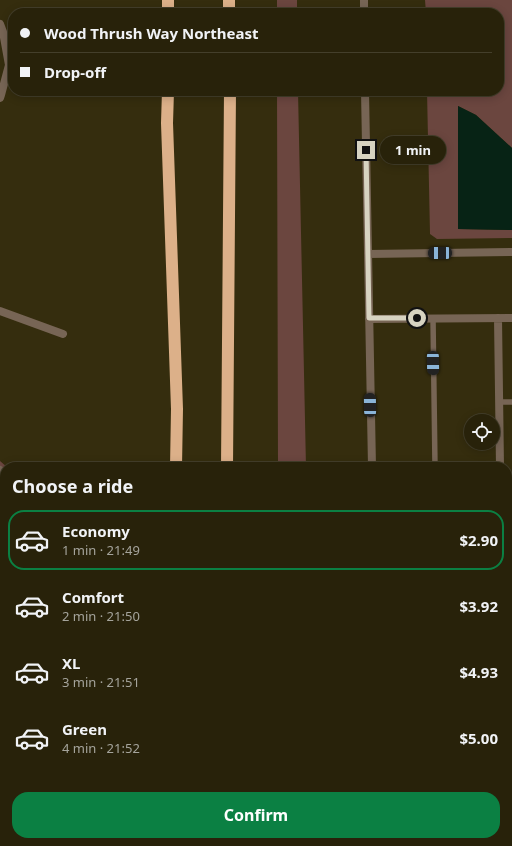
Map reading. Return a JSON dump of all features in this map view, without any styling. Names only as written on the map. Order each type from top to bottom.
[{"type":"highway","points":[[168,96],[176,462]]},
{"type":"highway","points":[[227,462],[230,96]]},
{"type":"street","points":[[0,24],[8,60]]},
{"type":"street","points":[[0,98],[8,69]]},
{"type":"street","points":[[365,96],[372,462]]},
{"type":"street","points":[[368,254],[512,252]]},
{"type":"street","points":[[0,311],[63,334]]},
{"type":"street","points":[[369,318],[512,318]]},
{"type":"street","points":[[498,318],[500,462]]},
{"type":"lane","points":[[433,318],[435,462]]},
{"type":"lane","points":[[499,402],[512,402]]},
{"type":"shaded area","points":[[277,0],[297,0],[297,8],[277,8]]},
{"type":"shaded area","points":[[425,0],[512,0],[512,148],[476,115],[458,106],[458,229],[512,230],[512,238],[437,239],[430,234],[427,96],[504,96],[504,8],[426,8]]},
{"type":"shaded area","points":[[277,96],[298,96],[306,462],[278,462]]},
{"type":"shaded area","points":[[458,106],[476,115],[512,148],[512,230],[458,229]]},
{"type":"route","points":[[366,150],[369,318],[417,318]]}]
